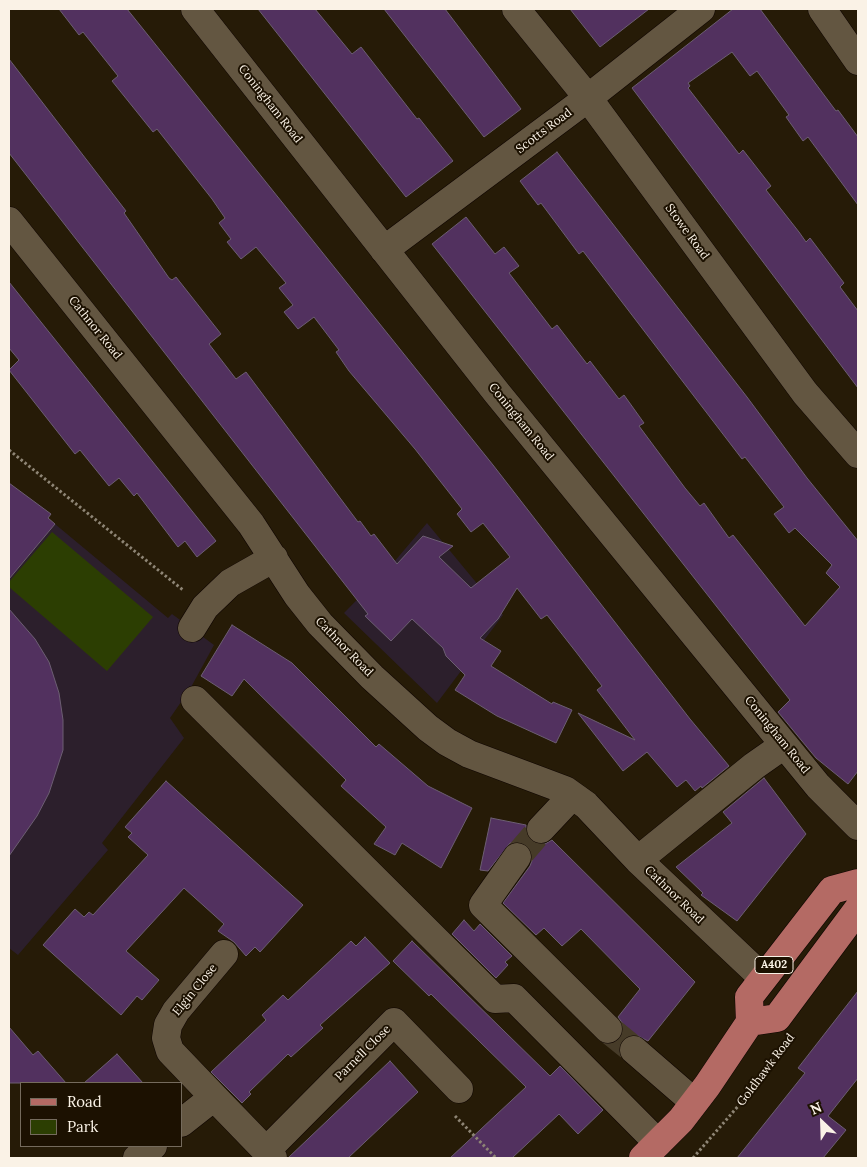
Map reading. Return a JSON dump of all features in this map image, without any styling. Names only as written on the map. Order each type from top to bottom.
[{"type":"main road","name":"A402","points":[[750,1022],[749,997],[763,978],[832,890],[858,884]]},
{"type":"main road","name":"Goldhawk Road","points":[[750,1022],[777,1018],[858,910]]},
{"type":"main road","points":[[650,1150],[680,1120],[750,1022]]},
{"type":"street","name":"Coningham Road","points":[[195,9],[497,393],[818,786],[858,826]]},
{"type":"street","name":"Stowe Road","points":[[516,9],[588,98],[805,393],[858,454]]},
{"type":"street","name":"Scotts Road","points":[[384,250],[588,98],[701,9]]},
{"type":"street","points":[[822,9],[858,61]]},
{"type":"street","name":"Cathnor Road","points":[[9,221],[240,509],[297,595],[320,624],[428,728],[469,754],[565,790],[586,805],[638,860],[763,978]]},
{"type":"street","points":[[198,618],[230,583],[274,558]]},
{"type":"street","points":[[195,700],[495,999],[514,998],[650,1150]]},
{"type":"street","points":[[638,860],[784,744]]},
{"type":"street","points":[[541,829],[572,796]]},
{"type":"street","points":[[516,857],[483,905],[608,1029]]},
{"type":"street","name":"Elgin Close","points":[[224,954],[176,1012],[168,1025],[166,1038],[170,1051],[269,1154]]},
{"type":"street","name":"Parnell Close","points":[[269,1154],[394,1022],[459,1088]]},
{"type":"street","points":[[634,1050],[694,1102]]},
{"type":"street","points":[[182,1122],[214,1097]]},
{"type":"street","points":[[137,1158],[152,1147]]},
{"type":"path","points":[[9,450],[198,618]]},
{"type":"path","name":"Goldhawk Road","points":[[693,1158],[760,1081],[786,1042]]},
{"type":"path","points":[[459,1088],[450,1112],[496,1158]]},
{"type":"shaded area","points":[[427,523],[503,615],[437,703],[344,613],[394,562]]},
{"type":"shaded area","points":[[55,524],[168,618],[172,614],[214,645],[190,689],[170,718],[184,738],[102,843],[108,850],[18,955],[9,948],[9,579]]},
{"type":"green space","points":[[52,532],[153,617],[107,671],[9,587],[9,582]]},
{"type":"building","points":[[59,9],[127,9],[493,465],[690,719],[729,766],[702,788],[701,786],[695,791],[686,780],[677,787],[647,752],[623,771],[578,713],[635,740],[597,690],[602,686],[576,652],[547,615],[541,619],[517,588],[498,619],[480,638],[501,651],[491,666],[552,704],[553,702],[572,710],[556,743],[497,716],[455,690],[465,675],[446,656],[443,648],[412,619],[391,641],[365,616],[368,614],[9,153],[9,59],[126,211],[124,213],[169,278],[172,280],[176,277],[221,334],[209,344],[236,379],[246,372],[358,522],[360,521],[371,536],[374,534],[397,564],[423,536],[453,546],[439,557],[471,588],[510,557],[483,523],[471,532],[457,514],[462,509],[415,449],[349,371],[336,352],[339,350],[314,317],[298,329],[284,312],[293,305],[279,288],[286,283],[256,247],[241,259],[227,242],[231,239],[219,223],[225,218],[212,199],[157,129],[153,132],[112,81],[118,76],[83,32],[79,35]]},
{"type":"building","points":[[258,9],[315,9],[352,54],[361,47],[417,119],[419,118],[453,161],[406,197]]},
{"type":"building","points":[[384,9],[445,9],[521,109],[484,137]]},
{"type":"building","points":[[570,9],[649,9],[600,47]]},
{"type":"building","points":[[733,9],[760,9],[836,111],[838,110],[858,137],[858,205],[808,137],[803,141],[786,117],[789,115],[757,71],[750,76],[732,52],[688,83],[690,86],[688,88],[739,154],[743,150],[771,186],[766,190],[806,242],[810,238],[844,283],[840,287],[858,311],[858,388],[632,88]]},
{"type":"building","points":[[557,152],[747,397],[807,478],[858,541],[858,771],[848,784],[816,758],[778,712],[790,700],[432,244],[466,217],[495,254],[504,247],[519,266],[509,273],[552,329],[557,325],[587,364],[590,361],[619,399],[624,395],[644,423],[639,426],[685,488],[700,506],[704,503],[729,538],[733,535],[805,626],[840,587],[826,573],[832,565],[795,528],[789,533],[774,514],[784,507],[745,457],[742,459],[583,251],[579,254],[541,203],[538,205],[520,181]]},
{"type":"building","points":[[9,282],[216,541],[197,557],[185,541],[178,547],[137,493],[134,496],[119,478],[109,486],[80,450],[75,454],[9,370],[19,360],[9,348]]},
{"type":"building","points":[[9,483],[51,514],[48,518],[55,524],[9,579]]},
{"type":"building","points":[[9,609],[35,639],[49,662],[59,693],[63,720],[63,750],[49,793],[37,816],[9,856]]},
{"type":"building","points":[[232,625],[292,663],[376,747],[379,744],[428,786],[472,808],[441,868],[402,843],[395,855],[374,844],[386,827],[341,786],[346,780],[244,679],[232,696],[201,676]]},
{"type":"building","points":[[764,778],[806,834],[737,921],[701,895],[703,893],[676,867],[732,823],[723,812]]},
{"type":"building","points":[[166,781],[303,905],[260,952],[255,947],[246,956],[234,942],[218,931],[224,924],[184,888],[126,951],[159,980],[142,1000],[137,996],[121,1015],[43,945],[75,909],[84,917],[89,912],[93,915],[148,855],[128,837],[132,833],[125,827]]},
{"type":"building","points":[[491,818],[526,825],[526,834],[530,840],[537,844],[545,844],[552,840],[695,982],[648,1041],[636,1035],[628,1035],[623,1039],[619,1047],[614,1043],[619,1040],[623,1032],[623,1024],[618,1017],[640,989],[581,929],[562,946],[544,928],[536,935],[503,903],[530,866],[533,858],[531,850],[526,845],[519,842],[510,843],[488,871],[480,870]]},
{"type":"building","points":[[464,920],[474,931],[480,924],[512,956],[505,962],[508,965],[496,978],[452,934]]},
{"type":"building","points":[[365,937],[390,963],[320,1025],[323,1028],[291,1057],[288,1054],[249,1092],[251,1094],[242,1103],[211,1072],[266,1020],[262,1015],[283,995],[288,1000],[351,941],[356,946]]},
{"type":"building","points":[[412,941],[550,1076],[560,1066],[603,1110],[578,1134],[559,1114],[512,1158],[450,1158],[526,1087],[431,994],[429,996],[393,961]]},
{"type":"building","points":[[858,991],[858,1078],[828,1116],[846,1130],[823,1158],[737,1158],[805,1073],[798,1068]]},
{"type":"building","points":[[9,1027],[33,1055],[38,1051],[65,1082],[20,1082],[9,1083]]},
{"type":"building","points":[[117,1054],[142,1082],[85,1082]]},
{"type":"building","points":[[390,1061],[418,1092],[348,1158],[288,1158]]},
{"type":"tunnel","points":[[517,857],[541,829]]},
{"type":"tunnel","points":[[608,1029],[634,1050]]}]
